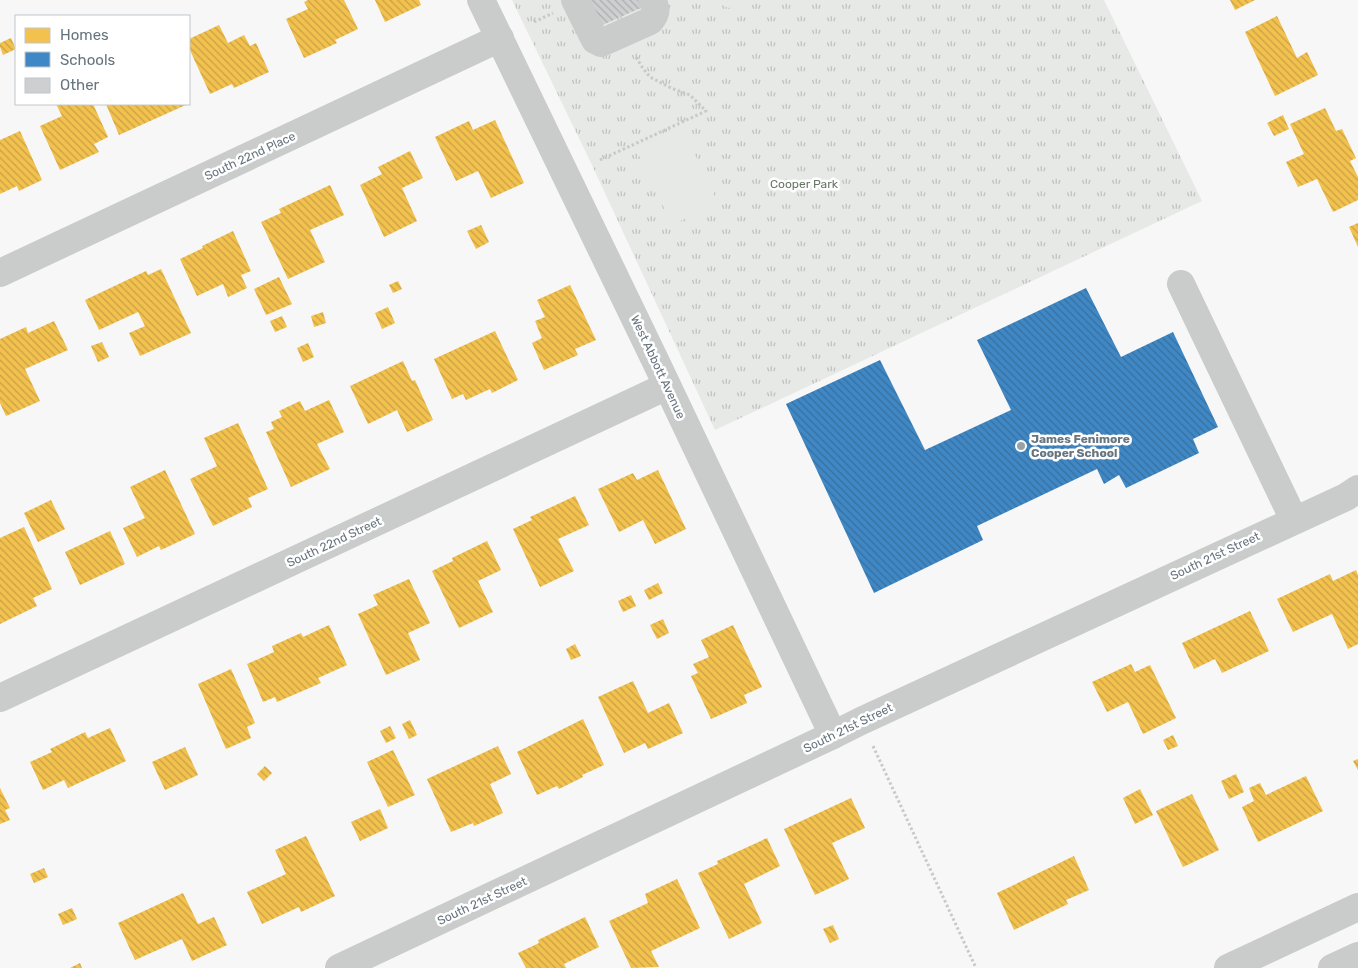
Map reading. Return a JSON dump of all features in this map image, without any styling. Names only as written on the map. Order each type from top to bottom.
[{"type":"street","name":"West Abbott Avenue","points":[[481,0],[833,735]]},
{"type":"street","points":[[575,0],[595,40],[601,43],[650,21],[656,15],[656,8],[652,0]]},
{"type":"street","name":"South 22nd Place","points":[[0,273],[500,38]]},
{"type":"street","points":[[1181,284],[1294,520]]},
{"type":"street","name":"South 22nd Street","points":[[0,698],[667,386]]},
{"type":"street","name":"South 21st Street","points":[[339,968],[861,721],[1346,497],[1358,489]]},
{"type":"street","points":[[1228,968],[1358,907]]},
{"type":"street","points":[[1332,968],[1358,956]]},
{"type":"path","points":[[600,160],[706,111],[690,96],[650,77],[642,67],[623,33]]},
{"type":"path","points":[[870,741],[976,968]]},
{"type":"green space","name":"Cooper Park","points":[[512,0],[1104,0],[1202,201],[715,430],[591,163]]},
{"type":"green space","points":[[709,0],[747,0],[729,8]]},
{"type":"green space","points":[[681,125],[718,203],[672,225],[635,147]]},
{"type":"building: Homes","points":[[308,0],[344,0],[358,29],[335,40],[337,43],[304,58],[286,19],[308,9],[304,2]]},
{"type":"building: Homes","points":[[375,0],[419,0],[421,5],[385,22]]},
{"type":"building: Homes","points":[[1230,0],[1255,0],[1235,10]]},
{"type":"building: Homes","points":[[1277,16],[1297,58],[1307,52],[1318,75],[1275,96],[1245,32]]},
{"type":"building: Homes","points":[[219,25],[228,43],[244,35],[250,46],[256,43],[269,72],[234,88],[232,84],[210,94],[190,50],[190,39]]},
{"type":"building: Homes","points":[[11,38],[15,49],[3,55],[0,43]]},
{"type":"building: Homes","points":[[56,105],[93,105],[108,137],[94,144],[99,152],[60,170],[40,126],[62,116]]},
{"type":"building: Homes","points":[[106,105],[186,105],[119,135]]},
{"type":"building: Homes","points":[[1325,108],[1336,131],[1342,129],[1356,158],[1350,161],[1358,177],[1358,200],[1333,212],[1317,179],[1298,187],[1286,162],[1304,154],[1290,124]]},
{"type":"building: Homes","points":[[1283,115],[1289,129],[1274,136],[1267,123]]},
{"type":"building: Homes","points":[[495,120],[524,183],[491,198],[478,171],[456,181],[435,137],[469,121],[473,130]]},
{"type":"building: Homes","points":[[20,131],[42,180],[19,191],[17,186],[0,194],[0,140]]},
{"type":"building: Homes","points":[[410,151],[423,178],[402,188],[417,221],[384,237],[360,185],[382,174],[378,167]]},
{"type":"building: Homes","points":[[330,185],[344,215],[310,230],[325,262],[288,279],[261,222],[281,213],[279,209]]},
{"type":"building: Homes","points":[[1358,223],[1358,247],[1349,227]]},
{"type":"building: Homes","points":[[481,225],[489,242],[476,249],[467,231]]},
{"type":"building: Homes","points":[[233,231],[251,271],[241,275],[247,288],[228,297],[223,284],[197,296],[180,259]]},
{"type":"building: Homes","points":[[161,269],[191,333],[140,356],[129,333],[145,326],[138,312],[99,330],[85,300],[146,271],[148,275]]},
{"type":"building: Homes","points":[[279,277],[292,304],[266,315],[254,289]]},
{"type":"building: Homes","points":[[398,281],[402,289],[393,293],[389,285]]},
{"type":"building: Homes","points":[[570,285],[596,340],[575,349],[578,355],[544,370],[532,343],[542,338],[535,321],[545,317],[537,300]]},
{"type":"building: Homes","points":[[388,307],[395,323],[382,329],[375,313]]},
{"type":"building: Homes","points":[[323,312],[326,323],[314,327],[311,316]]},
{"type":"building: Homes","points":[[282,316],[287,327],[275,332],[270,321]]},
{"type":"building: Homes","points":[[54,321],[68,350],[25,369],[40,401],[6,416],[0,403],[0,339],[26,327],[28,333]]},
{"type":"building: Homes","points":[[495,331],[518,380],[492,393],[490,389],[466,400],[463,394],[452,399],[434,359]]},
{"type":"building: Homes","points":[[102,342],[109,357],[98,362],[91,346]]},
{"type":"building: Homes","points":[[308,343],[314,357],[303,362],[297,348]]},
{"type":"building: Homes","points":[[403,361],[412,381],[415,380],[433,420],[407,432],[397,410],[368,424],[350,386]]},
{"type":"building: Homes","points":[[329,400],[344,432],[317,444],[330,469],[291,487],[266,432],[274,429],[271,422],[282,417],[279,411],[300,401],[305,411]]},
{"type":"building: Homes","points":[[238,423],[268,489],[248,498],[252,507],[213,526],[190,479],[217,466],[204,438]]},
{"type":"building: Homes","points":[[165,470],[195,534],[161,550],[159,546],[137,557],[123,528],[145,518],[130,487]]},
{"type":"building: Homes","points":[[658,470],[686,529],[655,544],[643,520],[619,532],[598,489],[633,473],[637,480]]},
{"type":"building: Homes","points":[[575,496],[589,525],[558,539],[574,571],[540,587],[513,529],[532,520],[530,517]]},
{"type":"building: Homes","points":[[51,500],[65,529],[38,542],[24,513]]},
{"type":"building: Homes","points":[[24,527],[52,589],[33,598],[37,606],[0,624],[0,538]]},
{"type":"building: Homes","points":[[110,531],[125,564],[80,585],[65,552]]},
{"type":"building: Homes","points":[[487,541],[501,570],[478,581],[493,612],[459,628],[432,571],[453,561],[452,558]]},
{"type":"building: Homes","points":[[1356,570],[1358,575],[1358,644],[1348,649],[1332,614],[1293,632],[1277,599],[1330,574],[1333,581]]},
{"type":"building: Homes","points":[[409,579],[430,623],[408,633],[420,660],[386,675],[358,614],[378,605],[373,595]]},
{"type":"building: Homes","points":[[658,583],[663,593],[649,600],[644,590]]},
{"type":"building: Homes","points":[[631,595],[636,606],[623,612],[618,601]]},
{"type":"building: Homes","points":[[1250,611],[1269,651],[1222,673],[1215,659],[1194,669],[1182,643]]},
{"type":"building: Homes","points":[[663,619],[669,633],[657,639],[650,625]]},
{"type":"building: Homes","points":[[329,625],[347,665],[318,678],[321,683],[277,702],[275,697],[263,702],[247,664],[274,652],[272,646],[301,633],[303,637]]},
{"type":"building: Homes","points":[[733,625],[762,687],[744,695],[747,703],[711,719],[691,676],[698,673],[693,664],[709,657],[701,640]]},
{"type":"building: Homes","points":[[575,644],[581,656],[571,660],[566,649]]},
{"type":"building: Homes","points":[[1131,664],[1135,672],[1150,665],[1176,718],[1143,734],[1128,702],[1107,712],[1092,682]]},
{"type":"building: Homes","points":[[231,669],[255,723],[247,727],[251,738],[226,749],[198,684]]},
{"type":"building: Homes","points":[[633,681],[648,713],[669,703],[683,733],[648,749],[645,743],[624,753],[598,697]]},
{"type":"building: Homes","points":[[583,719],[604,765],[582,775],[583,777],[559,789],[557,786],[537,795],[517,752]]},
{"type":"building: Homes","points":[[410,720],[417,735],[409,739],[402,724]]},
{"type":"building: Homes","points":[[390,726],[396,738],[386,743],[380,731]]},
{"type":"building: Homes","points":[[110,728],[126,761],[68,788],[64,780],[43,790],[30,762],[52,752],[50,749],[85,732],[88,738]]},
{"type":"building: Homes","points":[[1173,735],[1178,746],[1168,750],[1163,740]]},
{"type":"building: Homes","points":[[498,746],[511,774],[490,784],[503,813],[474,826],[473,823],[451,832],[427,779]]},
{"type":"building: Homes","points":[[185,747],[198,775],[165,790],[152,762]]},
{"type":"building: Homes","points":[[393,750],[415,795],[388,807],[367,762]]},
{"type":"building: Homes","points":[[1358,759],[1358,770],[1353,761]]},
{"type":"building: Homes","points":[[265,766],[272,773],[264,781],[257,774]]},
{"type":"building: Homes","points":[[1236,774],[1244,792],[1229,799],[1221,781]]},
{"type":"building: Homes","points":[[1306,776],[1323,811],[1258,842],[1242,807],[1254,801],[1249,788],[1260,783],[1266,795]]},
{"type":"building: Homes","points":[[0,788],[10,808],[5,810],[10,820],[0,824]]},
{"type":"building: Homes","points":[[1140,789],[1153,815],[1135,824],[1123,798]]},
{"type":"building: Homes","points":[[1192,794],[1219,850],[1183,867],[1156,811]]},
{"type":"building: Homes","points":[[851,798],[865,828],[832,843],[849,879],[815,895],[784,829]]},
{"type":"building: Homes","points":[[380,809],[388,828],[360,841],[351,822]]},
{"type":"building: Homes","points":[[306,836],[335,896],[301,912],[299,907],[262,924],[247,892],[286,874],[275,850]]},
{"type":"building: Homes","points":[[767,838],[780,866],[744,884],[762,923],[729,939],[698,873],[718,864],[717,861]]},
{"type":"building: Homes","points":[[1074,856],[1089,890],[1066,900],[1068,904],[1014,930],[997,893]]},
{"type":"building: Homes","points":[[44,868],[48,877],[34,883],[30,874]]},
{"type":"building: Homes","points":[[677,879],[700,928],[651,951],[659,967],[631,968],[609,921],[648,903],[645,894]]},
{"type":"building: Homes","points":[[183,893],[198,924],[214,917],[227,945],[192,961],[182,939],[135,960],[118,923]]},
{"type":"building: Homes","points":[[72,908],[77,919],[63,925],[58,914]]},
{"type":"building: Homes","points":[[585,917],[599,947],[564,964],[566,968],[526,968],[518,953],[539,943],[538,940]]},
{"type":"building: Homes","points":[[833,925],[839,939],[830,943],[823,929]]},
{"type":"building: Homes","points":[[80,963],[82,968],[70,968]]},
{"type":"building: Schools","points":[[1086,288],[1121,357],[1173,332],[1218,427],[1193,439],[1199,453],[1126,488],[1119,475],[1104,484],[1097,469],[977,526],[983,540],[874,593],[786,404],[880,360],[925,450],[1011,410],[977,340]]},
{"type":"building: Other","points":[[582,0],[640,0],[643,7],[596,28]]},
{"type":"place","name":"James Fenimore Cooper School","points":[[1021,446]]}]
